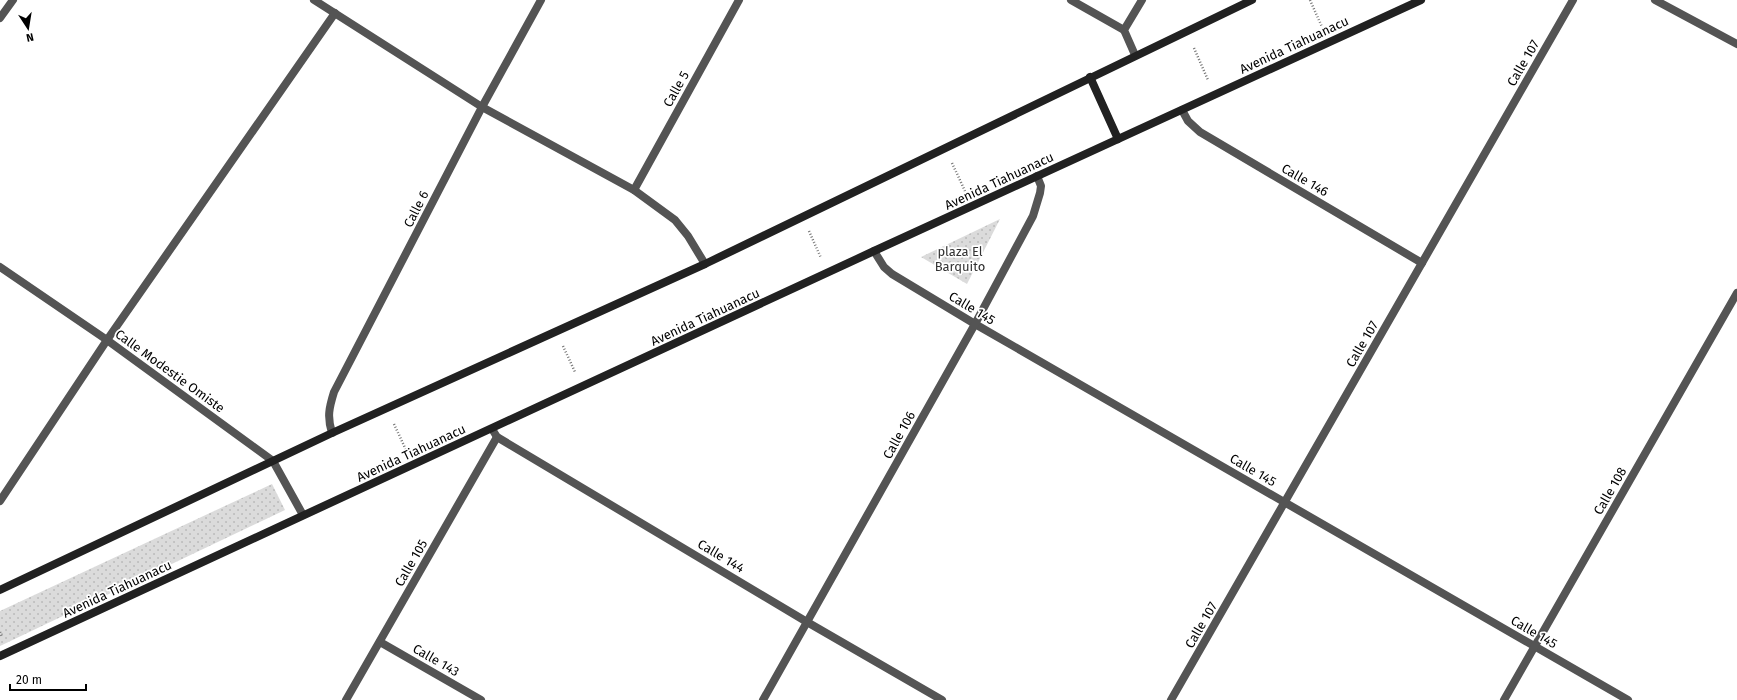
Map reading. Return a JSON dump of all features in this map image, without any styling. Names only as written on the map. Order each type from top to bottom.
[{"type":"main road","points":[[0,590],[332,433],[705,264],[1135,55],[1252,0]]},
{"type":"main road","name":"Avenida Tiahuanacu","points":[[0,656],[874,251],[1421,0]]},
{"type":"main road","points":[[1090,78],[1118,139]]},
{"type":"street","points":[[0,18],[13,0]]},
{"type":"street","points":[[314,0],[482,107],[634,190],[675,220],[688,236],[705,264]]},
{"type":"street","name":"Calle 6","points":[[332,433],[328,421],[328,410],[334,392],[482,107],[541,0]]},
{"type":"street","name":"Calle 5","points":[[634,190],[739,0]]},
{"type":"street","points":[[1071,0],[1124,30],[1135,55]]},
{"type":"street","points":[[1124,30],[1142,0]]},
{"type":"street","name":"Calle 107","points":[[1171,700],[1573,0]]},
{"type":"street","points":[[1655,0],[1737,44]]},
{"type":"street","points":[[0,501],[107,340],[335,13]]},
{"type":"street","name":"Calle 146","points":[[1182,110],[1188,121],[1200,132],[1422,263]]},
{"type":"street","name":"Calle 106","points":[[763,700],[975,324],[1033,216],[1040,193],[1040,186],[1037,176]]},
{"type":"street","name":"Calle 145","points":[[874,251],[884,267],[892,274],[975,324],[1628,700]]},
{"type":"street","name":"Calle Modestie Omiste","points":[[0,267],[107,340],[273,461],[303,515]]},
{"type":"street","name":"Calle 108","points":[[1504,700],[1737,293]]},
{"type":"street","name":"Calle 144","points":[[492,429],[498,437],[807,622],[942,700]]},
{"type":"street","name":"Calle 105","points":[[346,700],[498,437]]},
{"type":"street","name":"Calle 143","points":[[380,642],[481,700]]},
{"type":"path","points":[[1310,0],[1329,42]]},
{"type":"path","points":[[1186,31],[1215,94]]},
{"type":"path","points":[[945,148],[972,206]]},
{"type":"path","points":[[802,217],[828,273]]},
{"type":"path","points":[[557,331],[581,388]]},
{"type":"path","points":[[387,408],[412,465]]},
{"type":"green space","name":"plaza El Barquito","points":[[1000,219],[967,284],[921,257]]},
{"type":"green space","points":[[272,484],[285,510],[0,646],[0,611]]}]
